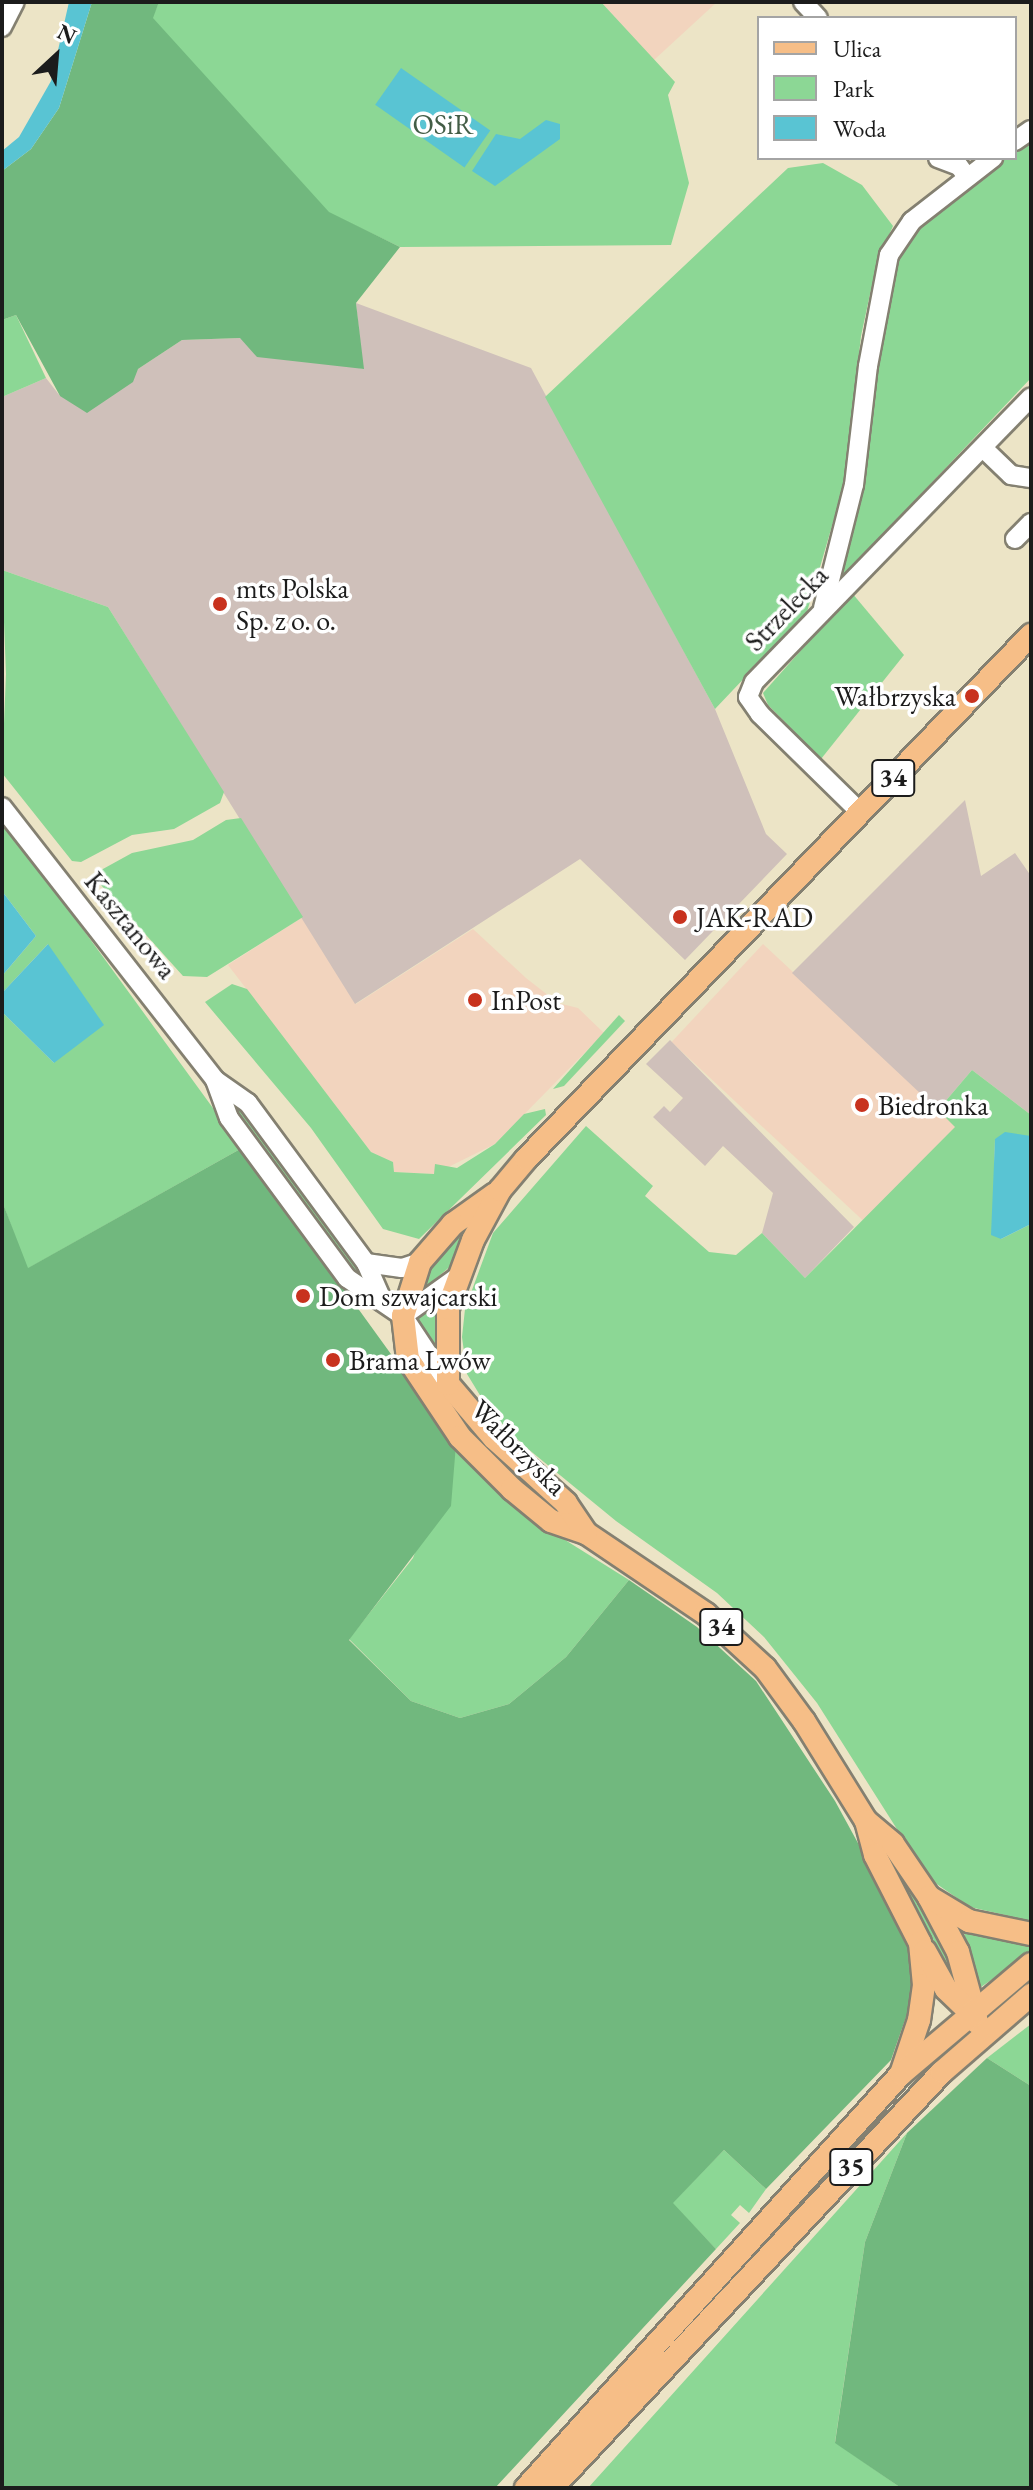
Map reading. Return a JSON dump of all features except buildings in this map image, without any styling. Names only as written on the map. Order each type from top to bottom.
[{"type":"main road","name":"Wałbrzyska","points":[[984,2033],[970,2012],[958,1952],[929,1897],[893,1844],[866,1821],[765,1668],[706,1614],[586,1533],[551,1521],[460,1437],[408,1359],[393,1310],[420,1262],[453,1224],[500,1190],[1031,635]]},
{"type":"main road","name":"Wałbrzyska","points":[[500,1190],[456,1278],[445,1331],[448,1384],[504,1448],[566,1503],[586,1533]]},
{"type":"main road","name":"Wałbrzyska","points":[[866,1821],[875,1855],[920,1943],[924,1985],[919,2020],[901,2074]]},
{"type":"main road","points":[[929,1897],[969,1921],[1031,1934]]},
{"type":"main road","points":[[920,1943],[946,1989],[970,2012]]},
{"type":"main road","name":"35","points":[[526,2488],[901,2074],[970,2012],[1031,1964]]},
{"type":"main road","name":"35","points":[[552,2488],[738,2285],[984,2033],[1031,1995]]},
{"type":"street","points":[[2,27],[15,2]]},
{"type":"street","points":[[943,160],[959,166],[967,177]]},
{"type":"street","points":[[823,608],[854,485],[870,351],[889,255],[912,221],[990,160]]},
{"type":"street","name":"Strzelecka","points":[[860,812],[748,697],[754,682],[1031,397]]},
{"type":"street","points":[[983,448],[1011,475],[1031,478]]},
{"type":"street","points":[[1015,539],[1031,523]]},
{"type":"street","name":"Kasztanowa","points":[[2,807],[215,1080],[248,1103],[366,1263],[393,1310],[448,1384]]},
{"type":"street","name":"Kasztanowa","points":[[215,1080],[229,1118],[347,1278],[393,1310]]},
{"type":"street","points":[[366,1263],[402,1268],[420,1262]]},
{"type":"street","points":[[393,1310],[456,1278]]},
{"type":"shaded area","points":[[601,2],[717,2],[654,60]]},
{"type":"shaded area","points":[[356,303],[531,368],[715,709],[766,834],[787,854],[685,960],[580,859],[355,1004],[108,607],[2,570],[2,397],[46,378],[60,396],[138,369],[182,340],[240,338],[363,369]]},
{"type":"shaded area","points":[[965,800],[981,876],[1015,853],[1031,876],[1031,1115],[972,1070],[938,1110],[792,973]]},
{"type":"shaded area","points":[[303,917],[356,1004],[473,929],[526,978],[558,1003],[578,1008],[604,1033],[495,1144],[434,1174],[394,1172],[393,1162],[371,1152],[228,965]]},
{"type":"shaded area","points":[[763,944],[958,1125],[866,1223],[672,1042]]},
{"type":"shaded area","points":[[670,1040],[854,1227],[805,1278],[762,1233],[773,1193],[723,1146],[705,1166],[653,1117],[664,1106],[670,1112],[683,1098],[646,1064]]},
{"type":"green space","points":[[92,2],[159,2],[153,18],[329,212],[400,247],[356,303],[364,369],[257,357],[240,338],[182,340],[138,369],[133,382],[87,413],[60,396],[16,315],[2,320],[2,171],[31,149],[59,108]]},
{"type":"green space","name":"OSiR","points":[[159,2],[601,2],[675,82],[668,95],[689,183],[671,245],[400,247],[329,213],[152,18]]},
{"type":"green space","points":[[1031,136],[1031,378],[829,591],[887,274],[913,228],[998,160],[1017,160],[1017,145]]},
{"type":"green space","points":[[823,163],[862,185],[893,226],[877,262],[861,336],[845,481],[807,612],[715,709],[545,397],[788,168]]},
{"type":"green space","points":[[16,315],[46,378],[2,397],[2,320]]},
{"type":"green space","points":[[2,570],[108,607],[224,792],[220,803],[174,829],[132,835],[81,862],[72,861],[2,773],[6,674]]},
{"type":"green space","points":[[852,593],[904,655],[821,759],[768,705],[763,693]]},
{"type":"green space","points":[[2,818],[242,1148],[27,1269],[2,1201],[2,1012],[54,1063],[48,944],[2,993],[2,976],[36,936],[2,891]]},
{"type":"green space","points":[[241,818],[303,917],[207,977],[183,976],[92,875],[132,853],[193,840],[226,820]]},
{"type":"green space","points":[[232,984],[247,989],[371,1152],[393,1162],[394,1172],[434,1174],[435,1164],[457,1168],[495,1144],[524,1114],[545,1109],[546,1115],[419,1239],[383,1229],[311,1128],[205,1002]]},
{"type":"green space","points":[[619,1015],[625,1021],[564,1086],[553,1089]]},
{"type":"green space","points":[[972,1070],[1031,1115],[1031,1136],[995,1139],[994,1173],[1001,1239],[1031,1224],[1031,1921],[970,1907],[928,1878],[817,1703],[764,1637],[717,1593],[616,1521],[522,1444],[489,1410],[467,1374],[462,1337],[465,1309],[493,1233],[586,1126],[653,1186],[645,1196],[709,1252],[736,1255],[762,1233],[805,1278],[955,1127],[938,1110]]},
{"type":"green space","points":[[232,1097],[367,1281],[359,1280],[228,1103]]},
{"type":"green space","points":[[242,1148],[456,1444],[451,1506],[349,1640],[411,1701],[460,1718],[509,1704],[566,1657],[629,1580],[697,1627],[756,1681],[835,1801],[900,1920],[911,1951],[913,1997],[891,2060],[766,2189],[724,2150],[673,2203],[716,2249],[495,2488],[2,2488],[2,1201],[28,1268]]},
{"type":"green space","points":[[476,1213],[452,1265],[420,1292],[425,1270]]},
{"type":"green space","points":[[441,1301],[438,1321],[436,1350],[411,1314]]},
{"type":"green space","points":[[456,1444],[554,1533],[629,1580],[566,1657],[509,1704],[460,1718],[411,1701],[349,1639],[413,1558]]},
{"type":"green space","points":[[879,1834],[952,1953],[958,1996],[893,1869]]},
{"type":"green space","points":[[969,1928],[995,1938],[1031,1942],[1031,1953],[978,1989],[964,1933]]},
{"type":"green space","points":[[1031,2024],[1031,2086],[987,2058]]},
{"type":"green space","points":[[987,2058],[1031,2086],[1031,2488],[901,2488],[835,2443],[865,2242],[907,2133]]},
{"type":"green space","points":[[907,2133],[865,2242],[835,2442],[901,2488],[588,2488]]},
{"type":"green space","points":[[724,2150],[766,2189],[749,2213],[740,2205],[731,2215],[740,2223],[716,2249],[672,2203]]},
{"type":"water","points":[[69,2],[92,2],[59,108],[31,149],[2,171],[2,151],[19,137],[51,81]]},
{"type":"water","points":[[401,68],[490,131],[464,167],[375,105]]},
{"type":"water","points":[[546,120],[560,124],[560,139],[495,186],[472,171],[496,134],[520,139]]},
{"type":"water","points":[[2,891],[36,936],[2,976]]},
{"type":"water","points":[[48,944],[104,1025],[54,1063],[2,1012],[2,993]]},
{"type":"water","points":[[1005,1132],[1031,1136],[1031,1224],[1001,1239],[991,1235],[995,1139]]},
{"type":"place","name":"mts Polska Sp. z o. o.","points":[[220,604]]},
{"type":"place","name":"Wałbrzyska","points":[[972,696]]},
{"type":"place","name":"JAK-RAD","points":[[680,917]]},
{"type":"place","name":"InPost","points":[[475,1000]]},
{"type":"place","name":"Biedronka","points":[[862,1105]]},
{"type":"place","name":"Dom szwajcarski","points":[[303,1296]]},
{"type":"place","name":"Brama Lwów","points":[[333,1360]]}]
